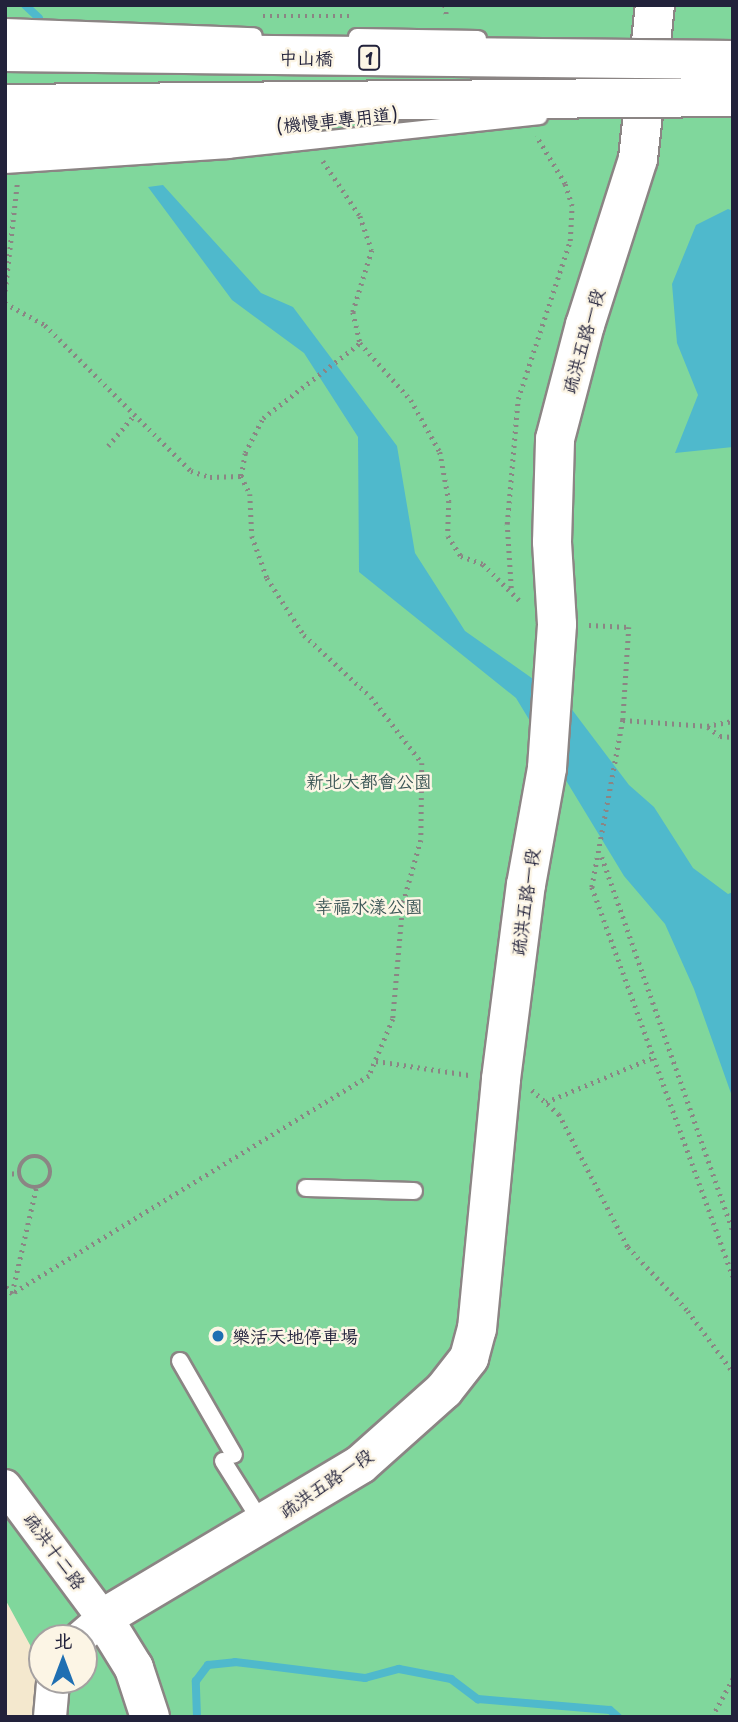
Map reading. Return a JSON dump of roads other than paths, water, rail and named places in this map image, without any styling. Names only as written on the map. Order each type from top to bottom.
[{"type":"main road","name":"疏洪五路一段","points":[[98,1624],[361,1464],[444,1390],[469,1357],[477,1329],[501,1079],[526,885],[547,768],[554,676],[555,439],[585,325],[638,159],[655,5]]},
{"type":"main road","name":"中山橋","points":[[5,52],[671,78],[733,97]]},
{"type":"main road","name":"中山橋","points":[[5,104],[541,114],[733,60]]},
{"type":"main road","points":[[10,159],[224,131],[541,114]]},
{"type":"main road","points":[[98,1634],[134,1668],[150,1717]]},
{"type":"street","name":"疏洪十二路","points":[[5,1486],[90,1624]]},
{"type":"street","points":[[50,1717],[52,1694]]},
{"type":"lane","points":[[5,27],[271,37]]},
{"type":"lane","points":[[337,37],[547,42],[671,78]]},
{"type":"lane","name":"(機慢車專用道)","points":[[10,159],[385,135],[671,78]]},
{"type":"lane","points":[[306,1188],[414,1191]]},
{"type":"lane","points":[[180,1361],[263,1525]]},
{"type":"water","points":[[163,185],[261,293],[293,307],[397,446],[415,553],[465,631],[567,703],[629,785],[654,807],[693,868],[728,894],[733,892],[733,1099],[694,989],[665,924],[624,876],[516,698],[359,572],[358,437],[304,353],[232,300],[148,187]]},
{"type":"water","points":[[728,209],[733,211],[733,447],[675,453],[698,395],[677,343],[672,284],[696,225]]},
{"type":"waterway","points":[[25,5],[39,18]]},
{"type":"waterway","points":[[197,1717],[196,1681],[208,1665],[235,1662],[365,1678],[399,1669],[451,1679],[478,1699],[610,1710],[618,1717]]},
{"type":"place","name":"樂活天地停車場","points":[[218,1336]]},
{"type":"park label","name":"新北大都會公園","points":[[369,781]]},
{"type":"park label","name":"幸福水漾公園","points":[[369,906]]}]
